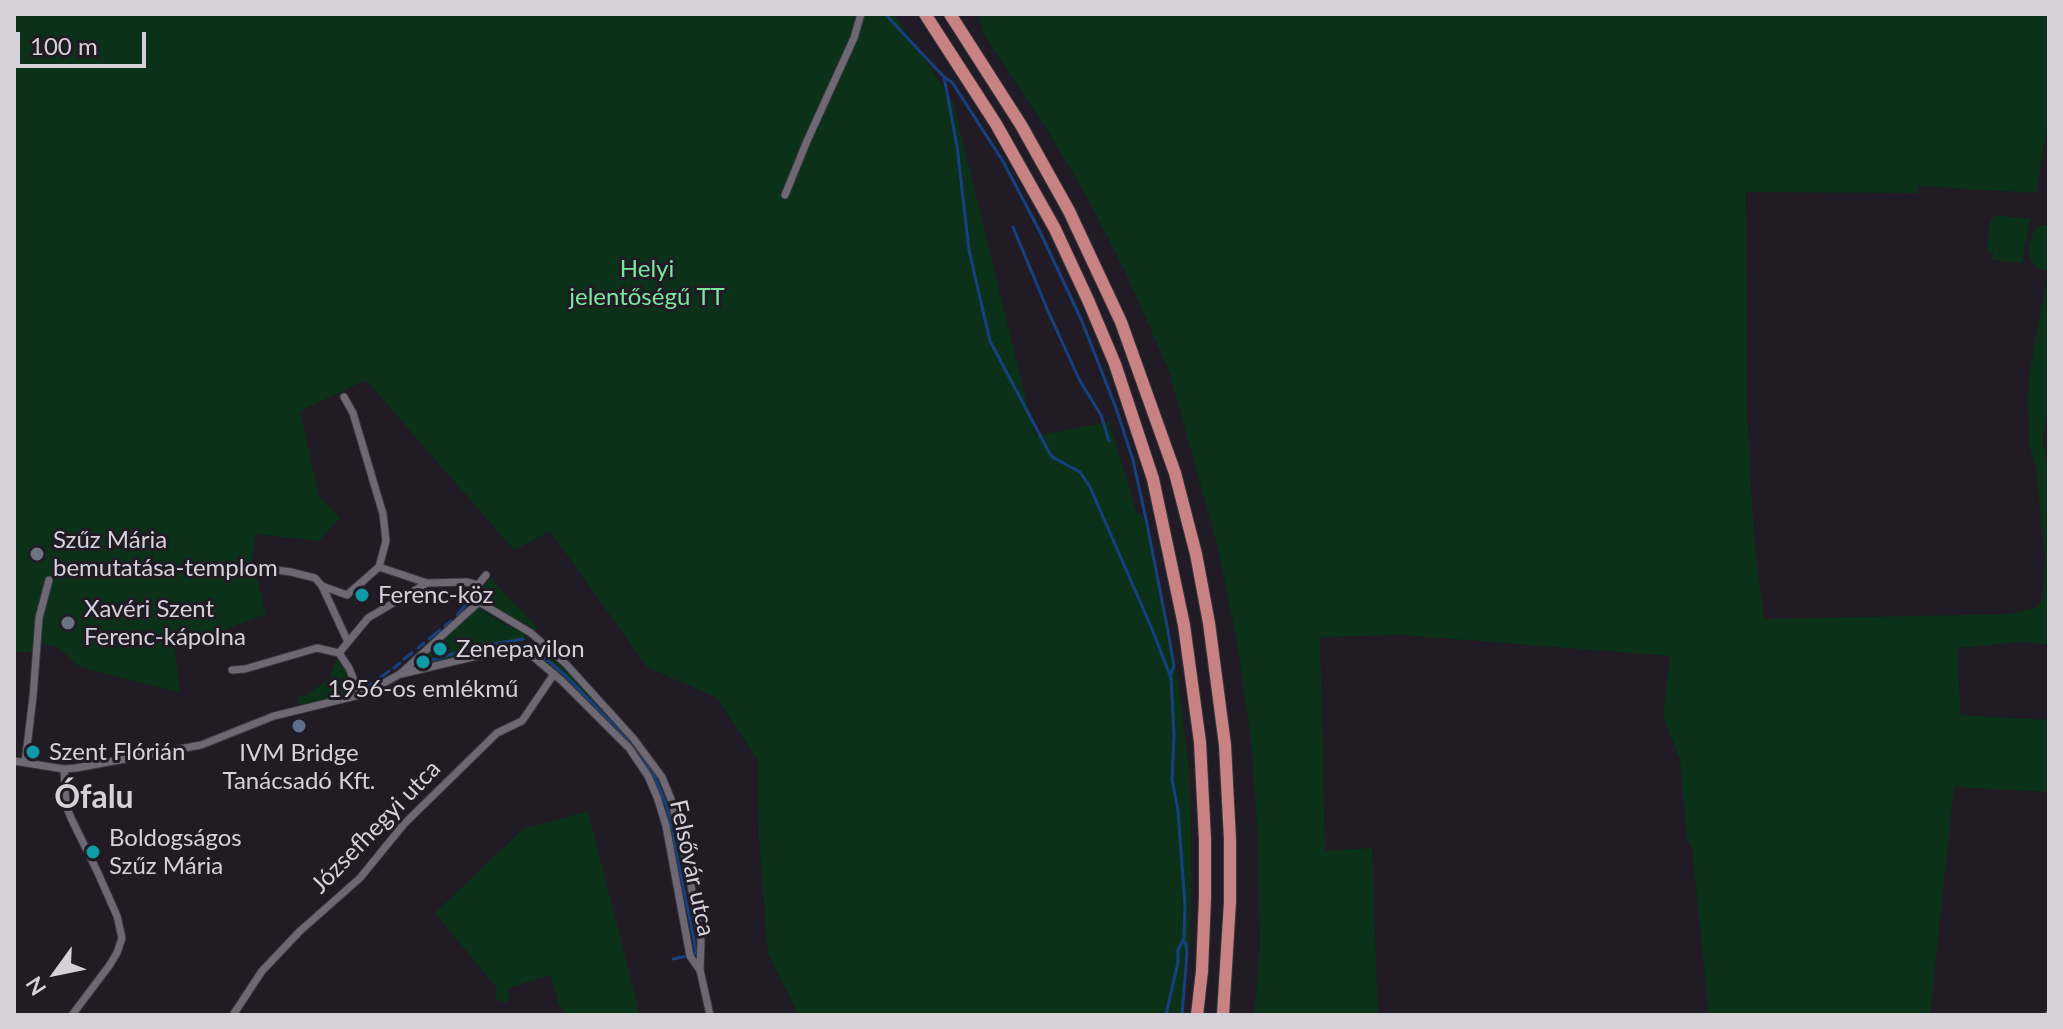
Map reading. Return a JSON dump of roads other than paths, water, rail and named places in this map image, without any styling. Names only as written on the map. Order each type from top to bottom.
[{"type":"highway","points":[[925,14],[996,124],[1055,229],[1115,364],[1153,479],[1184,625],[1200,742],[1205,883],[1197,1015]]},
{"type":"highway","points":[[950,14],[1021,125],[1069,211],[1121,322],[1175,473],[1203,587],[1225,745],[1230,902],[1223,1015]]},
{"type":"street","points":[[785,195],[854,38],[861,14]]},
{"type":"street","points":[[322,586],[347,595],[379,567],[386,541],[383,514],[353,413],[344,397]]},
{"type":"street","points":[[379,567],[427,583],[467,582],[478,585]]},
{"type":"street","points":[[268,569],[315,578],[322,586],[348,642]]},
{"type":"street","points":[[400,674],[479,602],[478,585],[486,575]]},
{"type":"street","points":[[25,763],[39,618],[49,580]]},
{"type":"street","points":[[339,653],[368,618],[427,583]]},
{"type":"street","name":"Felsővár utca","points":[[479,602],[566,664],[648,756],[662,777],[671,799],[687,863],[701,941],[700,970],[710,1015]]},
{"type":"street","points":[[14,761],[64,769],[201,745],[274,716],[360,695],[400,674],[516,648],[530,641]]},
{"type":"street","name":"Felsővár utca","points":[[530,641],[554,674],[629,748],[648,776],[666,826],[690,956],[700,970]]},
{"type":"street","points":[[232,670],[317,648],[339,653],[360,695]]},
{"type":"street","name":"Józsefhegyi utca","points":[[233,1015],[262,971],[300,931],[360,878],[404,824],[497,733],[522,721],[554,674]]},
{"type":"street","points":[[64,769],[66,805],[117,916],[122,938],[109,966],[72,1015]]},
{"type":"waterway","points":[[885,14],[952,82],[1004,163],[1081,319],[1133,460],[1174,665],[1171,674]]},
{"type":"waterway","points":[[944,77],[957,146],[969,250],[990,341],[1050,454],[1080,472],[1090,487],[1171,678],[1174,734],[1172,780],[1178,810],[1185,905],[1184,938],[1178,950],[1166,1015]]},
{"type":"waterway","points":[[1013,227],[1080,381],[1101,415],[1109,441]]},
{"type":"waterway","points":[[457,615],[471,599]]},
{"type":"waterway","points":[[445,626],[451,621]]},
{"type":"waterway","points":[[429,639],[440,630]]},
{"type":"waterway","points":[[429,661],[476,647],[523,639]]},
{"type":"waterway","points":[[418,648],[424,643]]},
{"type":"waterway","points":[[537,651],[626,738],[654,775],[667,807],[694,940],[696,953],[692,955]]},
{"type":"waterway","points":[[404,659],[412,653]]},
{"type":"waterway","points":[[394,668],[400,663]]},
{"type":"waterway","points":[[377,680],[389,671]]},
{"type":"waterway","points":[[363,687],[372,683]]},
{"type":"waterway","points":[[328,699],[355,692]]},
{"type":"waterway","points":[[1182,1015],[1187,953],[1183,941]]},
{"type":"waterway","points":[[673,959],[687,956]]},
{"type":"place","name":"Szűz Mária bemutatása-templom","points":[[37,554]]},
{"type":"place","name":"Ferenc-köz","points":[[362,595]]},
{"type":"place","name":"Xavéri Szent Ferenc-kápolna","points":[[68,623]]},
{"type":"place","name":"Zenepavilon","points":[[440,649]]},
{"type":"place","name":"1956-os emlékmű","points":[[423,662]]},
{"type":"place","name":"IVM Bridge Tanácsadó Kft.","points":[[299,726]]},
{"type":"place","name":"Szent Flórián","points":[[33,752]]},
{"type":"place","name":"Boldogságos Szűz Mária","points":[[93,852]]},
{"type":"district","name":"Ófalu","points":[[94,798]]},
{"type":"park label","name":"Helyi jelentőségű TT","points":[[647,283]]}]
